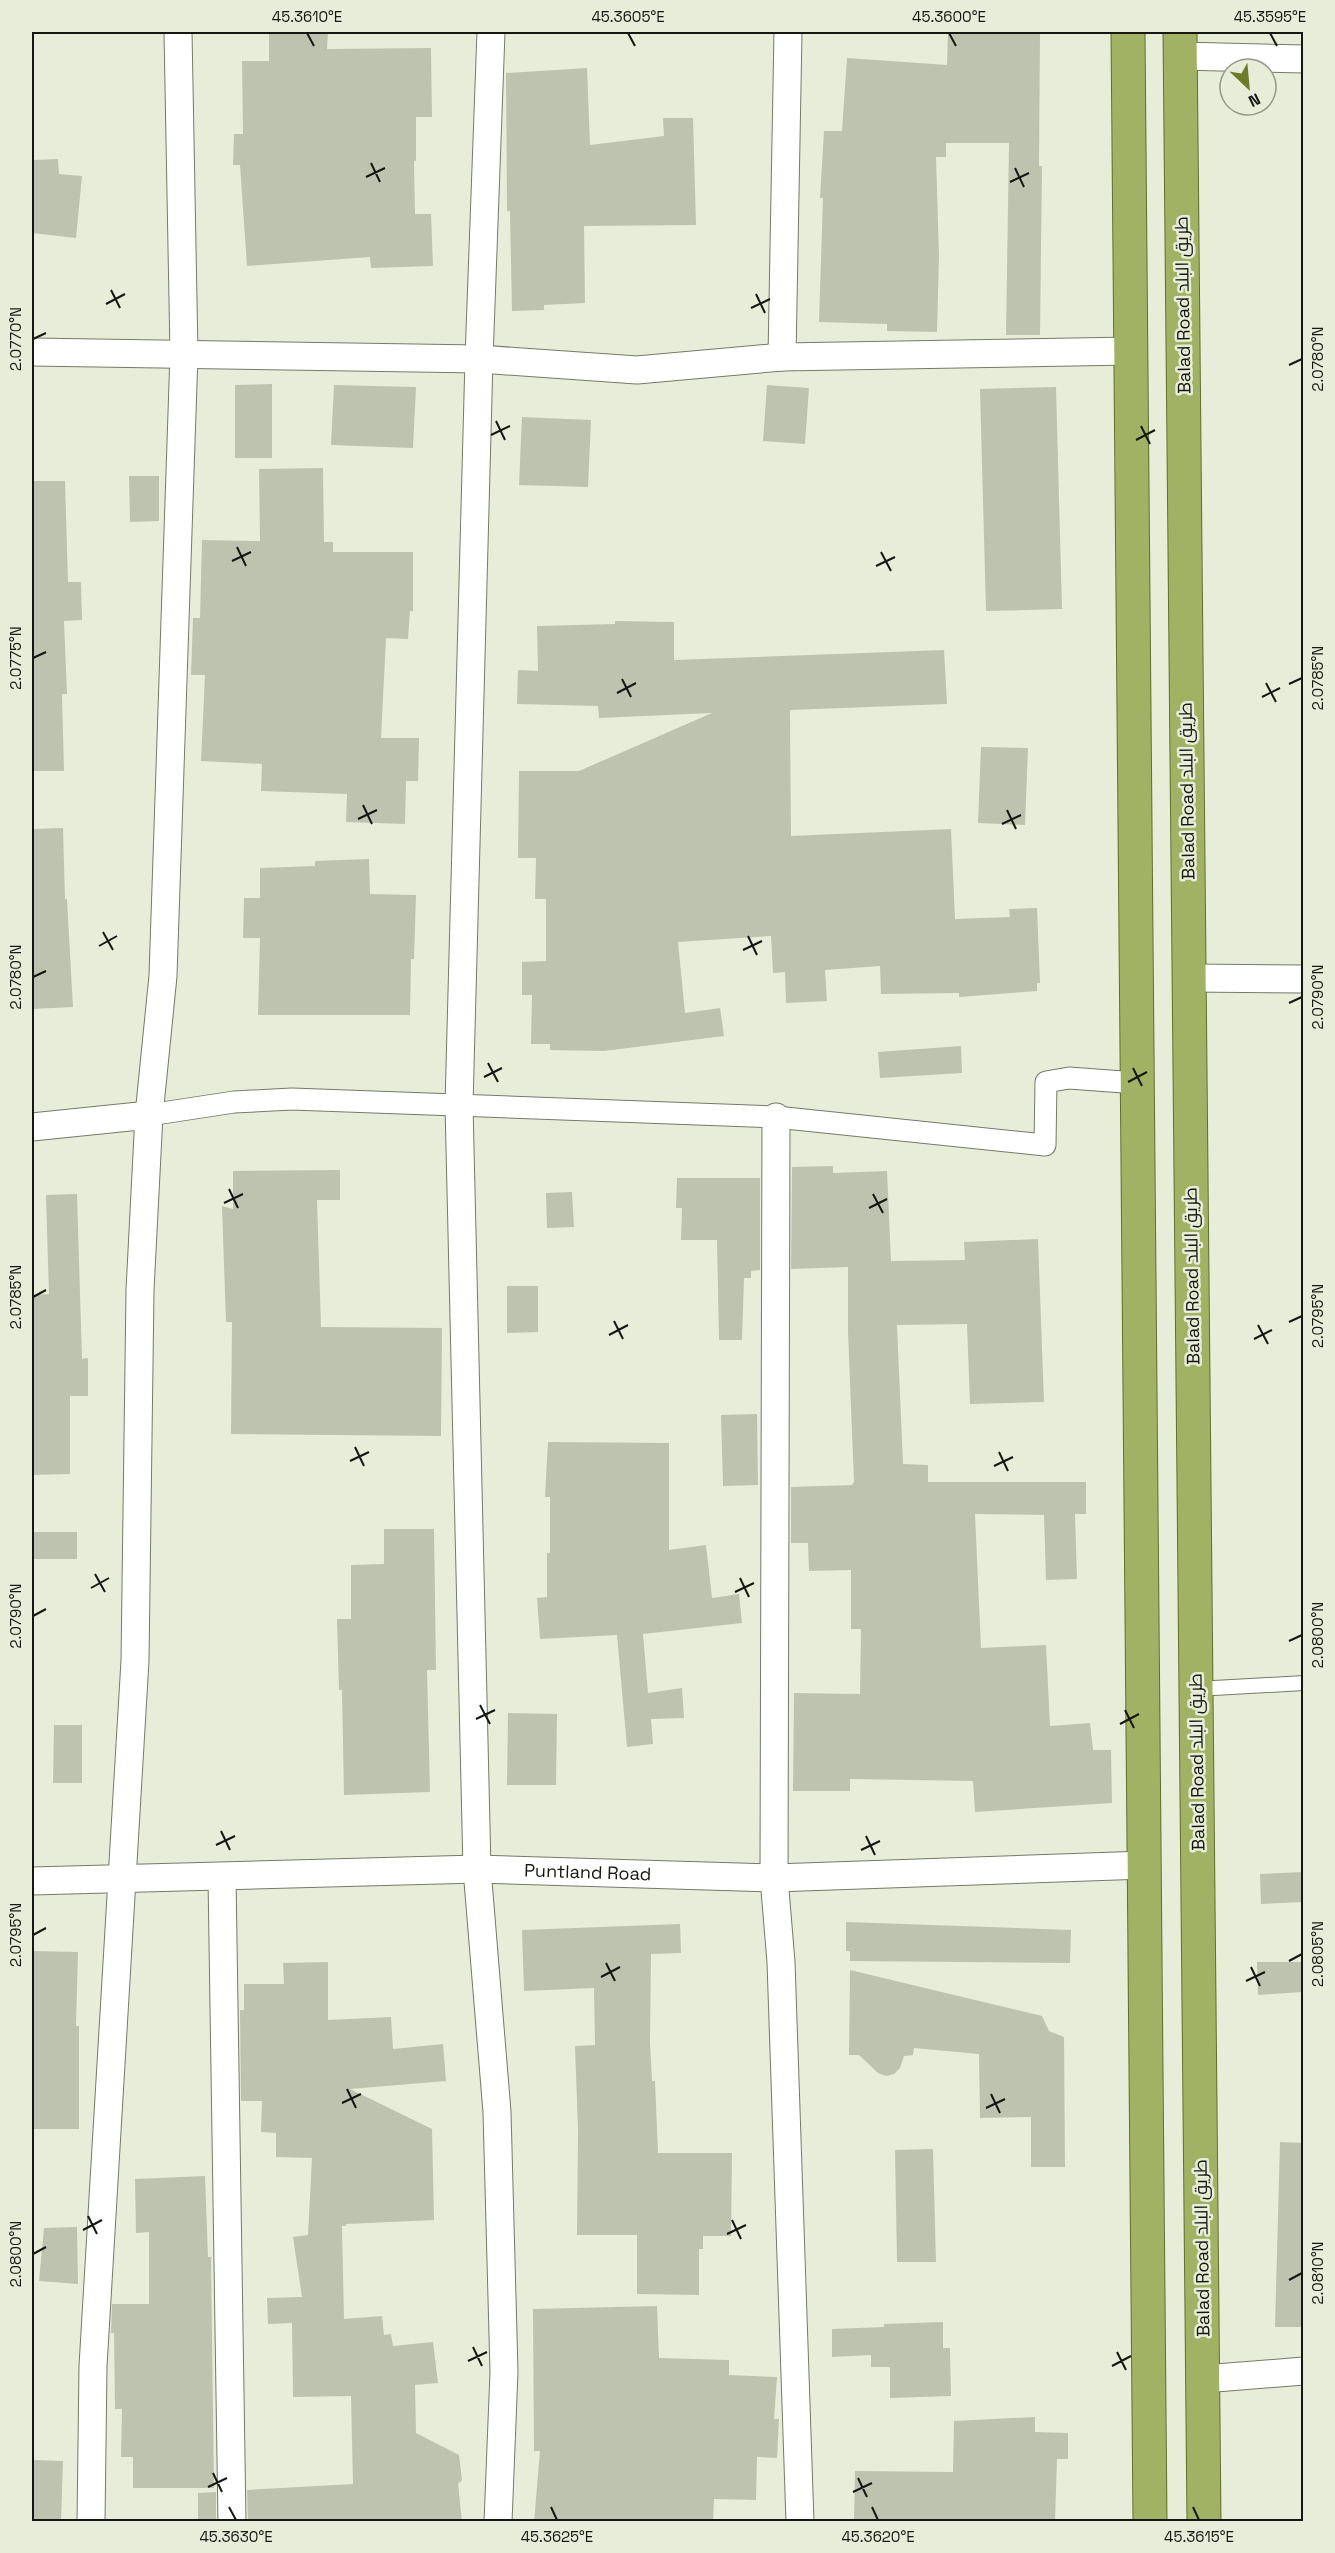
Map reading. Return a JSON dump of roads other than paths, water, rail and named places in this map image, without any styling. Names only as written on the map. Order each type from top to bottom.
[{"type":"highway","points":[[1128,32],[1150,2522]]},
{"type":"highway","name":"Balad Road طريق البلد","points":[[1180,44],[1204,2522]]},
{"type":"street","points":[[91,2522],[93,2366],[135,1661],[140,1290],[149,1115],[163,976],[184,354],[178,32]]},
{"type":"street","points":[[491,32],[478,359],[459,1105],[477,1869],[497,2112],[504,2372],[498,2522]]},
{"type":"street","points":[[782,357],[788,32]]},
{"type":"street","points":[[1180,44],[1304,59]]},
{"type":"street","points":[[32,352],[478,359],[637,370],[782,357],[1131,351]]},
{"type":"street","points":[[1189,978],[1304,979]]},
{"type":"street","points":[[32,1127],[149,1115],[234,1102],[292,1099],[776,1118],[1045,1145],[1046,1082],[1068,1078],[1137,1083]]},
{"type":"street","points":[[776,1118],[774,1878],[781,1962],[800,2522]]},
{"type":"street","name":"Puntland Road","points":[[32,1881],[477,1869],[774,1878],[1145,1865]]},
{"type":"street","points":[[222,1877],[232,2522]]},
{"type":"street","points":[[1203,2379],[1304,2371]]},
{"type":"lane","points":[[1196,1689],[1304,1683]]}]
